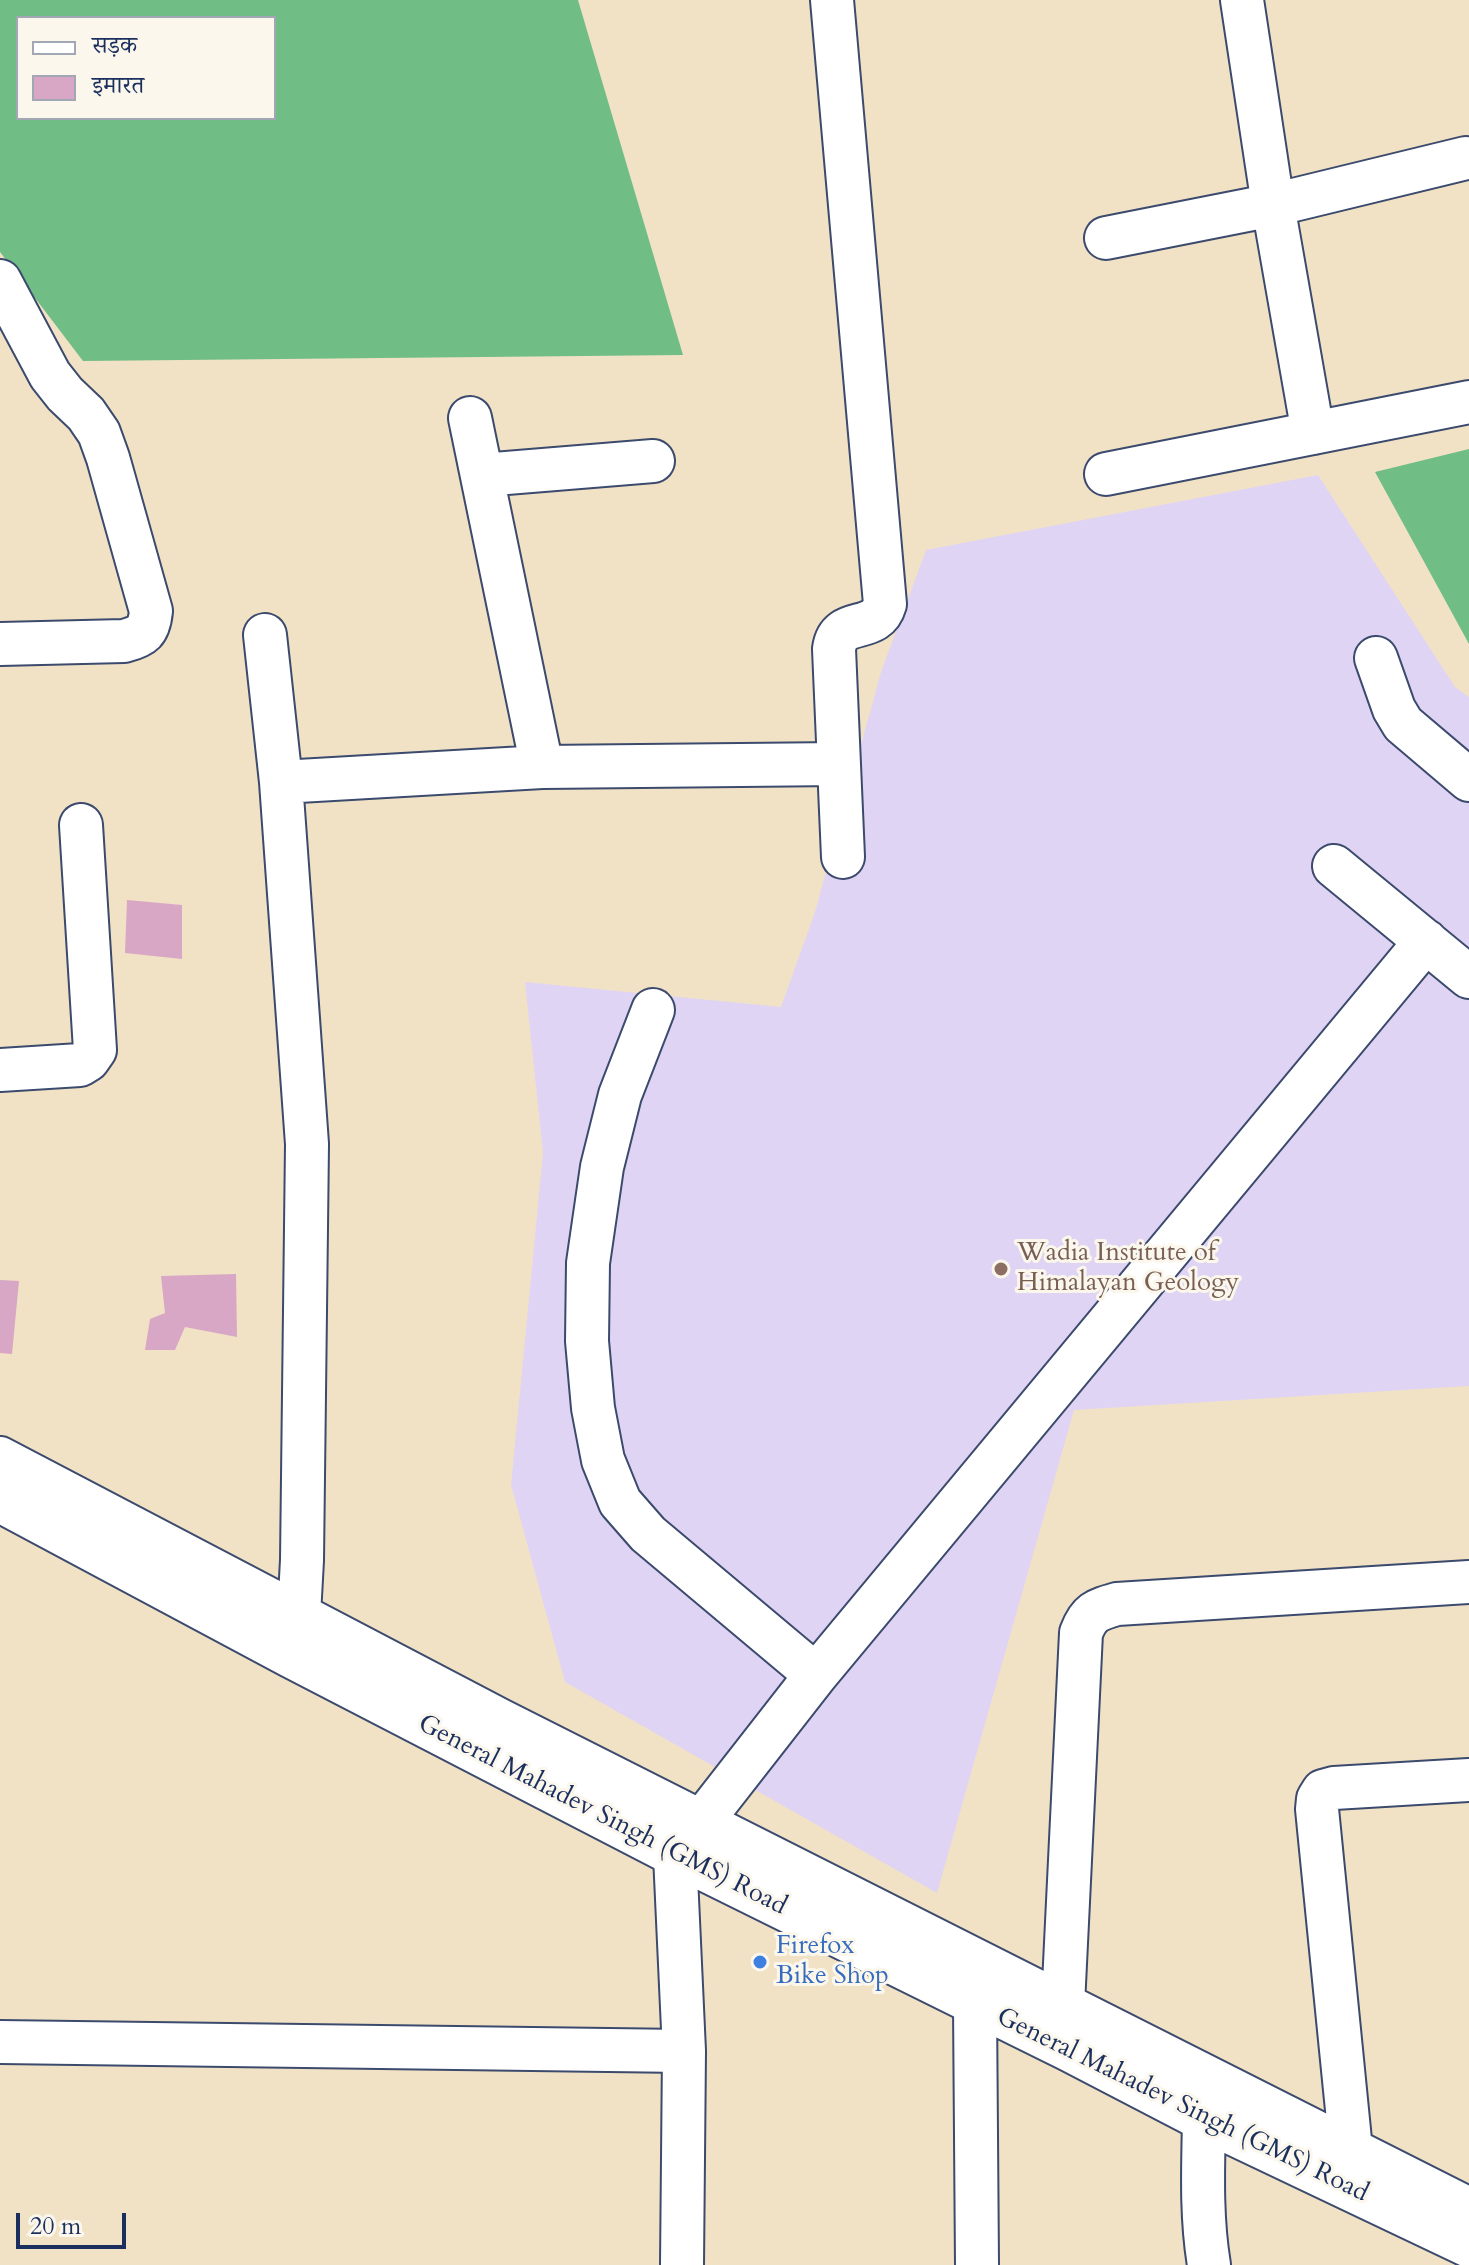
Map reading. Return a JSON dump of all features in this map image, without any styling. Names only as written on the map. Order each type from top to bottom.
[{"type":"street","points":[[832,0],[885,604],[875,620],[850,627],[835,638],[843,857]]},
{"type":"street","points":[[1242,0],[1273,205],[1313,433]]},
{"type":"street","points":[[1106,238],[1273,205],[1466,158]]},
{"type":"street","points":[[0,281],[50,375],[99,433],[151,611],[149,626],[138,637],[124,641],[0,644]]},
{"type":"street","points":[[1106,474],[1469,402]]},
{"type":"street","points":[[470,418],[542,767]]},
{"type":"street","points":[[482,475],[653,461]]},
{"type":"street","points":[[265,635],[281,782],[307,1144],[299,1615]]},
{"type":"street","points":[[1376,658],[1394,709],[1403,724],[1469,780]]},
{"type":"street","points":[[281,782],[542,767],[839,764]]},
{"type":"street","points":[[0,1070],[80,1065],[95,1050],[81,825]]},
{"type":"street","points":[[1334,866],[1469,977]]},
{"type":"street","points":[[702,1821],[816,1675],[1426,941]]},
{"type":"street","points":[[653,1010],[620,1095],[602,1167],[588,1263],[587,1341],[593,1408],[603,1460],[620,1502],[648,1534],[816,1675]]},
{"type":"street","points":[[0,1458],[500,1720],[1469,2209]]},
{"type":"street","name":"General Mahadev Singh (GMS) Road","points":[[0,1501],[290,1656],[675,1855],[1204,2120],[1469,2246]]},
{"type":"street","points":[[1063,2005],[1081,1633],[1086,1619],[1097,1610],[1117,1604],[1469,1582]]},
{"type":"street","points":[[1351,2150],[1318,1799],[1323,1791],[1334,1788],[1469,1780]]},
{"type":"street","points":[[675,1855],[684,2051],[682,2265]]},
{"type":"street","points":[[975,2005],[977,2265]]},
{"type":"street","points":[[0,2042],[684,2051]]},
{"type":"street","points":[[1204,2120],[1204,2222],[1209,2265]]},
{"type":"shaded area","name":"Wadia Institute of Himalayan Geology","points":[[1318,475],[1455,687],[1469,697],[1469,1386],[1074,1410],[937,1893],[565,1682],[511,1485],[543,1153],[525,982],[781,1007],[815,912],[881,672],[926,550]]},
{"type":"green space","points":[[0,0],[578,0],[683,355],[83,361],[0,252]]},
{"type":"green space","points":[[1469,449],[1469,644],[1375,472]]},
{"type":"building","points":[[127,900],[182,905],[182,959],[125,953]]},
{"type":"building","points":[[236,1274],[237,1337],[185,1327],[175,1350],[145,1350],[150,1319],[165,1313],[161,1276]]},
{"type":"building","points":[[0,1280],[19,1281],[12,1354],[0,1353]]},
{"type":"place","name":"Wadia Institute of Himalayan Geology","points":[[1001,1269]]},
{"type":"place","name":"Firefox Bike Shop","points":[[760,1962]]}]
